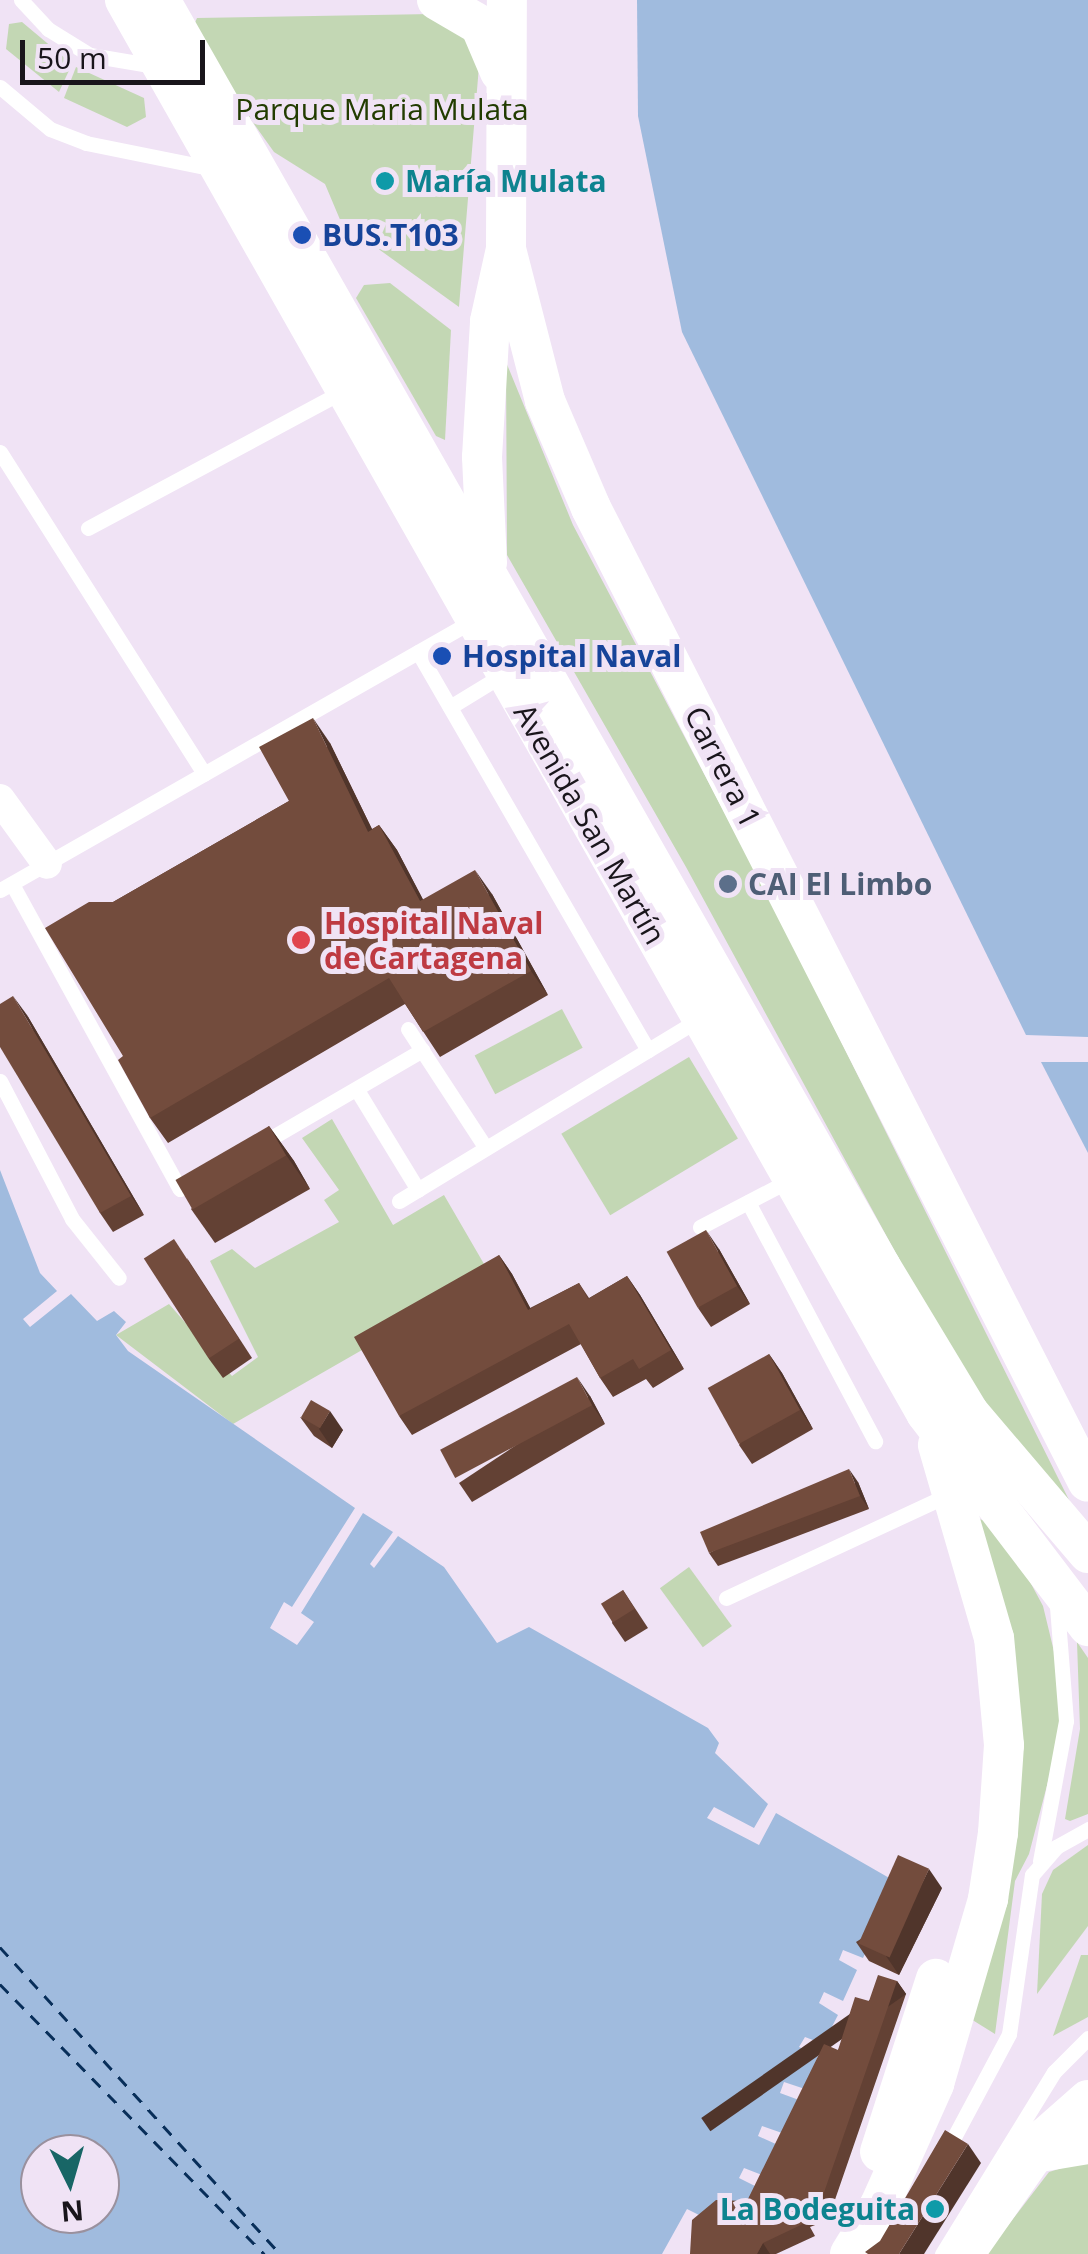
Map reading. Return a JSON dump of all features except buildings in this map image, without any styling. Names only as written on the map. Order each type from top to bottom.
[{"type":"main road","points":[[436,0],[480,25],[506,84]]},
{"type":"main road","name":"Carrera 1","points":[[474,620],[487,571],[482,456],[490,321],[506,249],[508,0]]},
{"type":"main road","name":"Avenida San Martín","points":[[140,2],[159,66],[216,170],[926,1412],[1046,1565],[1088,1626]]},
{"type":"main road","name":"Avenida San Martín","points":[[140,2],[487,571],[881,1267],[969,1413],[981,1480],[1088,1553]]},
{"type":"main road","name":"Carrera 1","points":[[506,249],[545,401],[591,508],[1088,1482]]},
{"type":"main road","points":[[849,2254],[968,1880],[1001,1802],[1004,1746],[981,1480]]},
{"type":"main road","points":[[961,2240],[1034,2153],[1088,2100]]},
{"type":"main road","points":[[1034,2153],[1088,2144]]},
{"type":"street","points":[[0,800],[47,864]]},
{"type":"lane","points":[[21,0],[48,28],[90,55],[159,66]]},
{"type":"lane","points":[[0,87],[50,129],[86,143],[216,170]]},
{"type":"lane","points":[[88,528],[343,391]]},
{"type":"lane","points":[[0,452],[204,774]]},
{"type":"lane","points":[[212,1171],[180,1189],[6,887],[474,620]]},
{"type":"lane","points":[[418,652],[648,1050]]},
{"type":"lane","points":[[450,708],[504,674]]},
{"type":"lane","points":[[399,1201],[701,1018]]},
{"type":"lane","points":[[408,1029],[486,1148]]},
{"type":"lane","points":[[244,1153],[422,1050]]},
{"type":"lane","points":[[0,1081],[72,1218],[119,1278]]},
{"type":"lane","points":[[357,1090],[418,1190]]},
{"type":"lane","points":[[700,1227],[793,1178]]},
{"type":"lane","points":[[748,1202],[876,1441]]},
{"type":"lane","points":[[726,1598],[981,1480]]},
{"type":"lane","points":[[939,2165],[1008,2034],[1026,1889],[1039,1864],[1066,1722],[1066,1660],[1046,1565]]},
{"type":"lane","points":[[1039,1864],[1088,1830]]},
{"type":"lane","points":[[942,2254],[961,2240],[1054,2072],[1088,2038]]},
{"type":"green space","name":"Parque Maria Mulata","points":[[433,14],[463,35],[479,66],[459,307],[341,222],[325,184],[274,152],[190,34],[197,18]]},
{"type":"green space","points":[[22,22],[72,64],[59,92],[6,49],[9,24]]},
{"type":"green space","points":[[76,67],[144,98],[146,117],[127,127],[64,98]]},
{"type":"green space","points":[[390,283],[451,330],[445,440],[436,436],[356,298],[364,285]]},
{"type":"green space","points":[[506,362],[573,525],[771,901],[1076,1514],[981,1410],[686,867],[507,555]]},
{"type":"green space","points":[[562,1009],[583,1048],[495,1094],[475,1055]]},
{"type":"green space","points":[[689,1057],[738,1138],[610,1215],[561,1134]]},
{"type":"green space","points":[[332,1119],[393,1225],[444,1195],[491,1276],[233,1424],[116,1335],[169,1304],[232,1376],[258,1357],[210,1261],[232,1249],[255,1268],[339,1222],[324,1200],[339,1190],[302,1138]]},
{"type":"green space","points":[[975,1517],[1001,1528],[1043,1606],[1057,1664],[1060,1736],[1029,1854],[1015,1881],[995,2034],[966,2016],[1006,1872]]},
{"type":"green space","points":[[689,1567],[732,1626],[703,1647],[660,1588]]},
{"type":"green space","points":[[1077,1642],[1088,1658],[1088,1814],[1070,1821],[1065,1819],[1080,1729]]},
{"type":"green space","points":[[1088,1845],[1088,1926],[1037,1994],[1042,1894],[1053,1870]]},
{"type":"green space","points":[[1081,1955],[1088,1955],[1088,2017],[1053,2036]]},
{"type":"green space","points":[[1088,2160],[1088,2254],[986,2254],[1049,2172]]},
{"type":"water","points":[[637,0],[1088,0],[1088,1037],[1026,1035],[682,332],[638,116]]},
{"type":"water","points":[[1041,1062],[1088,1062],[1088,1153]]},
{"type":"water","points":[[0,1170],[40,1273],[57,1291],[23,1319],[30,1327],[71,1294],[97,1321],[114,1311],[126,1322],[116,1335],[128,1351],[355,1508],[292,1607],[284,1602],[270,1628],[297,1645],[314,1622],[301,1613],[363,1513],[393,1532],[370,1564],[374,1568],[398,1536],[444,1567],[497,1643],[529,1627],[708,1728],[719,1743],[715,1753],[768,1804],[754,1828],[714,1807],[707,1818],[759,1845],[776,1813],[898,1883],[863,1958],[843,1950],[839,1960],[857,1970],[843,2001],[824,1992],[819,2003],[838,2015],[823,2044],[805,2037],[799,2047],[818,2056],[805,2089],[784,2082],[780,2093],[799,2100],[785,2134],[762,2126],[758,2136],[778,2145],[762,2175],[744,2168],[739,2178],[757,2187],[746,2209],[711,2221],[687,2209],[662,2254],[0,2254]]},
{"type":"ferry route","points":[[0,1947],[280,2254]]},
{"type":"ferry route","points":[[0,1984],[264,2254]]},
{"type":"place","name":"María Mulata","points":[[385,181]]},
{"type":"place","name":"BUS.T103","points":[[302,235]]},
{"type":"place","name":"Hospital Naval","points":[[442,656]]},
{"type":"place","name":"CAI El Limbo","points":[[728,884]]},
{"type":"place","name":"Hospital Naval de Cartagena","points":[[301,940]]},
{"type":"place","name":"La Bodeguita","points":[[935,2209]]}]
